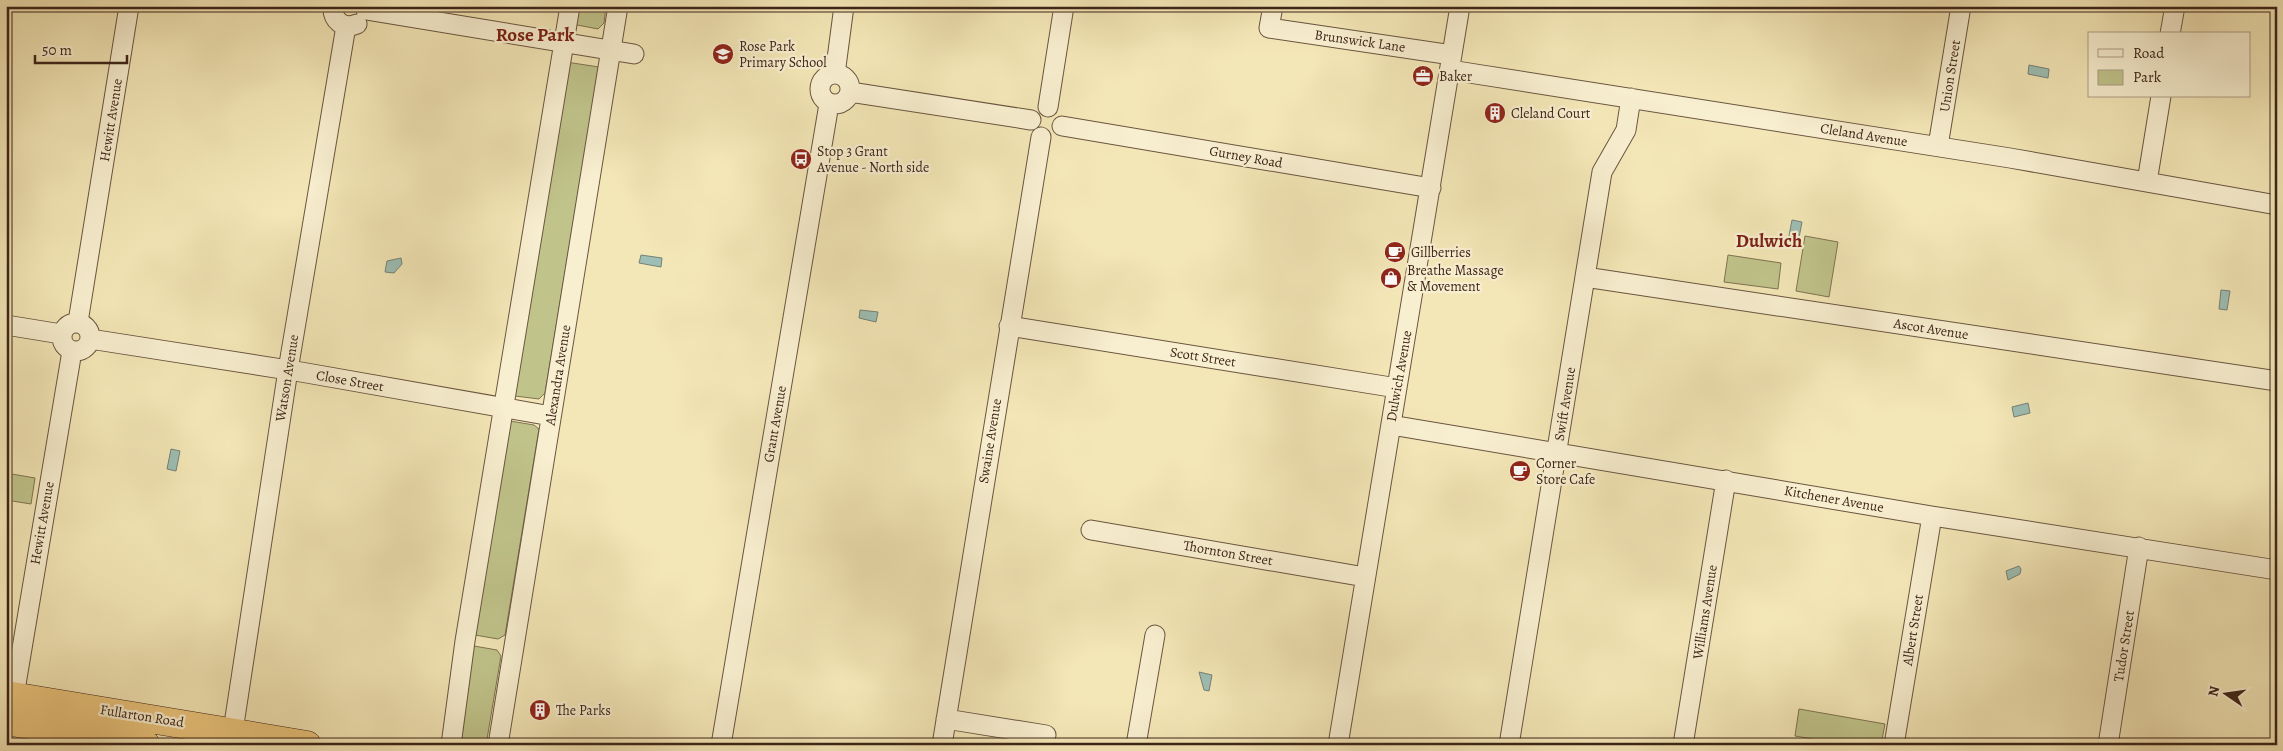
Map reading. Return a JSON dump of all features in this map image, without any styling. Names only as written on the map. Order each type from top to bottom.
[{"type":"highway","name":"Fullarton Road","points":[[9,708],[231,738],[307,745]]},
{"type":"highway","name":"Fullarton Road","points":[[9,708],[146,745]]},
{"type":"street","name":"Hewitt Avenue","points":[[78,322],[129,6]]},
{"type":"street","points":[[451,745],[464,641],[570,6]]},
{"type":"street","name":"Alexandra Avenue","points":[[498,745],[618,6]]},
{"type":"street","points":[[835,74],[844,6]]},
{"type":"street","points":[[1048,107],[1064,6]]},
{"type":"street","name":"Brunswick Lane","points":[[1273,6],[1269,28],[1451,62]]},
{"type":"street","name":"Dulwich Avenue","points":[[1338,745],[1460,6]]},
{"type":"street","name":"Union Street","points":[[1938,146],[1961,6]]},
{"type":"street","points":[[2170,32],[2175,6]]},
{"type":"street","points":[[328,7],[336,20],[346,26],[358,24],[362,20],[365,8],[634,54]]},
{"type":"street","name":"Watson Avenue","points":[[231,738],[288,370],[346,26]]},
{"type":"street","name":"Cleland Avenue","points":[[1451,62],[1631,98],[1938,146],[2277,205]]},
{"type":"street","points":[[835,74],[845,77],[849,82],[850,92],[845,101],[840,104],[829,104],[821,96],[820,85],[827,76],[835,74]]},
{"type":"street","points":[[850,92],[1031,120]]},
{"type":"street","name":"Swift Avenue","points":[[1509,745],[1602,172],[1626,130],[1631,98]]},
{"type":"street","points":[[2147,182],[2161,98]]},
{"type":"street","name":"Grant Avenue","points":[[721,745],[829,104]]},
{"type":"street","points":[[1048,107],[1058,112],[1062,126],[1056,135],[1046,138],[1041,137],[1033,130],[1031,120],[1036,111],[1048,107]]},
{"type":"street","name":"Gurney Road","points":[[1062,126],[1431,188]]},
{"type":"street","name":"Swaine Avenue","points":[[942,745],[1041,137]]},
{"type":"street","name":"Ascot Avenue","points":[[1585,277],[2277,381]]},
{"type":"street","points":[[78,322],[87,327],[90,339],[85,348],[72,351],[64,345],[61,334],[66,325],[78,322]]},
{"type":"street","points":[[6,325],[61,334]]},
{"type":"street","name":"Scott Street","points":[[1009,326],[1397,388]]},
{"type":"street","name":"Close Street","points":[[90,339],[288,370],[551,416]]},
{"type":"street","name":"Hewitt Avenue","points":[[9,708],[72,351]]},
{"type":"street","name":"Kitchener Avenue","points":[[1391,425],[1932,516],[2140,547],[2277,570]]},
{"type":"street","name":"Williams Avenue","points":[[1683,745],[1726,480]]},
{"type":"street","name":"Albert Street","points":[[1894,745],[1932,516]]},
{"type":"street","name":"Thornton Street","points":[[1091,530],[1365,577]]},
{"type":"street","name":"Tudor Street","points":[[2108,745],[2140,547]]},
{"type":"street","points":[[1136,745],[1156,635]]},
{"type":"street","points":[[946,719],[1046,735]]},
{"type":"green space","points":[[575,6],[606,6],[604,23],[598,29],[572,24]]},
{"type":"green space","points":[[566,62],[599,67],[545,393],[539,399],[515,396],[513,393]]},
{"type":"green space","points":[[1805,236],[1838,242],[1829,297],[1796,291]]},
{"type":"green space","points":[[1728,255],[1781,263],[1778,289],[1724,282]]},
{"type":"green space","points":[[510,421],[534,425],[539,429],[505,635],[498,639],[475,635]]},
{"type":"green space","points":[[6,473],[35,478],[31,504],[6,500]]},
{"type":"green space","points":[[471,647],[497,650],[501,656],[486,745],[454,745]]},
{"type":"green space","points":[[1799,709],[1885,724],[1881,745],[1848,745],[1795,736]]},
{"type":"water","points":[[2029,65],[2049,69],[2048,78],[2028,74]]},
{"type":"water","points":[[1792,220],[1802,222],[1798,243],[1788,241]]},
{"type":"water","points":[[641,255],[662,258],[661,267],[639,263]]},
{"type":"water","points":[[401,258],[402,264],[394,273],[385,272],[387,261]]},
{"type":"water","points":[[2221,290],[2230,291],[2227,310],[2219,309]]},
{"type":"water","points":[[860,310],[878,312],[876,322],[859,318]]},
{"type":"water","points":[[2028,403],[2030,413],[2014,417],[2012,407]]},
{"type":"water","points":[[171,449],[180,451],[176,471],[167,469]]},
{"type":"water","points":[[2019,566],[2021,569],[2020,574],[2008,580],[2006,571]]},
{"type":"water","points":[[1199,672],[1212,675],[1209,691],[1204,690]]},
{"type":"place","name":"Rose Park Primary School","points":[[723,54]]},
{"type":"place","name":"Baker","points":[[1423,76]]},
{"type":"place","name":"Cleland Court","points":[[1495,113]]},
{"type":"place","name":"Stop 3 Grant Avenue - North side","points":[[801,159]]},
{"type":"place","name":"Gillberries","points":[[1395,252]]},
{"type":"place","name":"Breathe Massage & Movement","points":[[1391,278]]},
{"type":"place","name":"Corner Store Cafe","points":[[1520,471]]},
{"type":"place","name":"The Parks","points":[[540,710]]},
{"type":"district","name":"Rose Park","points":[[535,35]]},
{"type":"district","name":"Dulwich","points":[[1769,241]]}]
